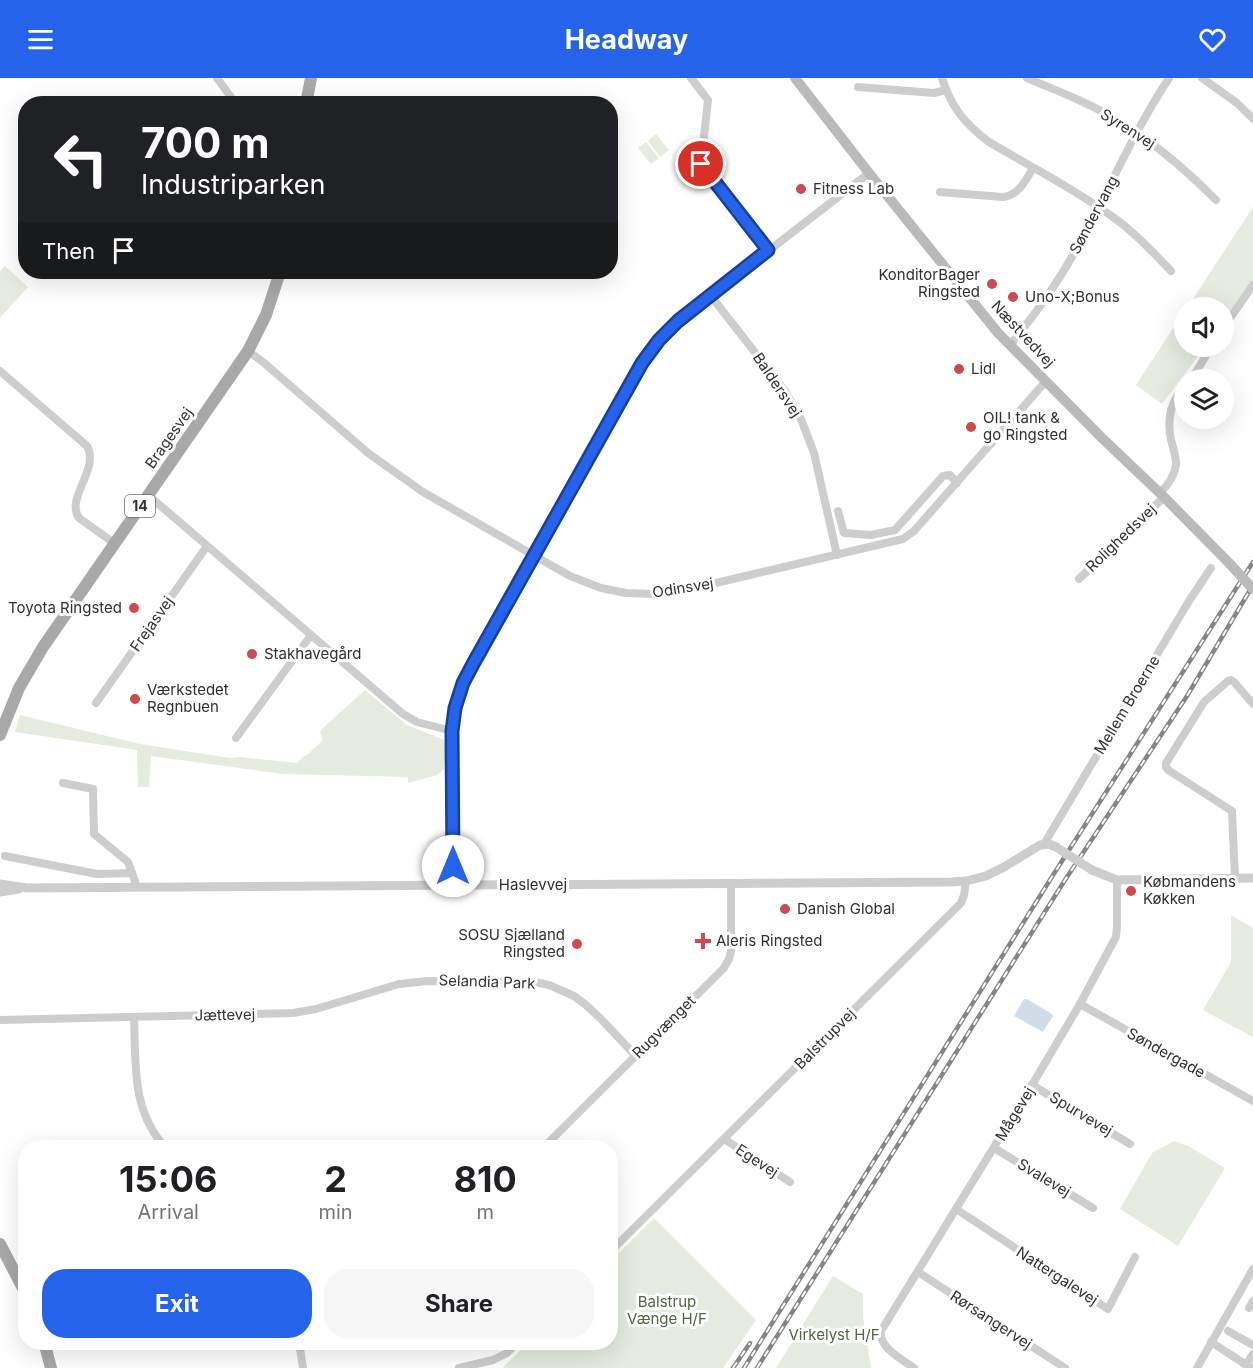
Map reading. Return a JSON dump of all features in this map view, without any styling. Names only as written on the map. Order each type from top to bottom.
[{"type":"main road","points":[[308,96],[311,78]]},
{"type":"main road","name":"Næstvedvej","points":[[795,78],[983,315],[1010,345],[1162,495],[1253,589]]},
{"type":"main road","name":"Bragesvej","points":[[0,735],[19,688],[43,646],[248,351],[266,315],[277,279]]},
{"type":"main road","points":[[0,1244],[18,1279]]},
{"type":"main road","points":[[46,1350],[51,1368]]},
{"type":"street","points":[[691,78],[708,100],[701,164],[768,250]]},
{"type":"street","points":[[942,78],[957,112],[977,133],[1122,223],[1142,240],[1171,271]]},
{"type":"street","name":"Syrenvej","points":[[1027,78],[1114,118],[1166,153],[1216,200]]},
{"type":"street","name":"Søndervang","points":[[1010,345],[1054,287],[1169,78]]},
{"type":"street","points":[[1202,78],[1237,103],[1253,119]]},
{"type":"street","points":[[219,80],[229,96]]},
{"type":"street","points":[[858,87],[934,93],[946,90]]},
{"type":"street","points":[[940,192],[1009,197],[1019,190],[1033,168]]},
{"type":"street","points":[[453,885],[452,731],[455,708],[463,683],[642,363],[659,340],[678,321],[869,173]]},
{"type":"street","points":[[1234,313],[1253,285]]},
{"type":"street","name":"Baldersvej","points":[[711,296],[785,391],[801,419],[814,453],[837,555]]},
{"type":"street","name":"Odinsvej","points":[[248,351],[368,453],[423,492],[570,576],[601,588],[626,593],[653,594],[682,591],[903,539],[915,531],[1046,381]]},
{"type":"street","points":[[0,370],[87,446],[90,462],[76,503],[76,512],[79,518],[114,543]]},
{"type":"street","name":"Rolighedsvej","points":[[1079,579],[1162,495],[1173,475],[1176,463],[1168,419],[1174,402]]},
{"type":"street","points":[[838,511],[844,532],[870,535],[895,530],[943,476],[950,475],[957,483]]},
{"type":"street","points":[[148,495],[403,714],[417,722],[452,731]]},
{"type":"street","points":[[879,533],[882,544]]},
{"type":"street","name":"Frejasvej","points":[[96,703],[207,546]]},
{"type":"street","name":"Mellem Broerne","points":[[1044,844],[1211,568]]},
{"type":"street","points":[[236,738],[311,635]]},
{"type":"street","points":[[1235,879],[1232,811],[1168,770],[1166,763],[1204,702],[1228,681],[1234,682],[1253,704]]},
{"type":"street","points":[[63,783],[93,789],[94,834],[128,862],[137,887]]},
{"type":"street","points":[[966,881],[986,876],[1044,844],[1056,847],[1092,870],[1117,880],[1253,878]]},
{"type":"street","points":[[5,856],[97,874],[132,873]]},
{"type":"street","name":"Mågevej","points":[[914,1368],[885,1346],[880,1338],[881,1331],[1032,1085],[1080,1004],[1116,936],[1117,880]]},
{"type":"street","name":"Haslevvej","points":[[0,892],[27,888],[966,881]]},
{"type":"street","name":"Balstrupvej","points":[[618,1244],[961,903],[966,881]]},
{"type":"street","name":"Rugvænget","points":[[551,1140],[724,968],[731,951],[731,883]]},
{"type":"street","name":"Haslevvej","points":[[0,884],[27,888]]},
{"type":"street","name":"Selandia Park","points":[[316,1010],[399,984],[427,981],[535,982],[549,985],[574,996],[586,1005],[635,1055]]},
{"type":"street","name":"Søndergade","points":[[1080,1004],[1253,1101]]},
{"type":"street","name":"Jættevej","points":[[0,1020],[293,1013],[316,1010]]},
{"type":"street","points":[[134,1017],[137,1087],[140,1103],[154,1135],[159,1140]]},
{"type":"street","name":"Spurvevej","points":[[1032,1085],[1130,1143]]},
{"type":"street","name":"Egevej","points":[[724,1139],[790,1182]]},
{"type":"street","name":"Svalevej","points":[[994,1148],[1093,1209]]},
{"type":"street","name":"Nattergalevej","points":[[956,1209],[1108,1309],[1135,1257]]},
{"type":"street","points":[[1197,1368],[1253,1269]]},
{"type":"street","name":"Rørsangervej","points":[[918,1272],[1065,1368]]},
{"type":"street","points":[[1228,1331],[1253,1345]]},
{"type":"street","points":[[1211,1342],[1249,1366],[1253,1354]]},
{"type":"street","points":[[300,1350],[303,1368]]},
{"type":"street","points":[[459,1368],[493,1360],[510,1350]]},
{"type":"green space","points":[[656,134],[669,150],[660,157],[648,141]]},
{"type":"green space","points":[[646,142],[659,158],[651,164],[638,148]]},
{"type":"green space","points":[[1253,207],[1253,281],[1234,307],[1234,297],[1194,297]]},
{"type":"green space","points":[[5,266],[28,287],[0,318],[0,271]]},
{"type":"green space","points":[[1174,327],[1174,357],[1197,357],[1188,369],[1174,369],[1174,388],[1162,404],[1136,385]]},
{"type":"green space","points":[[365,690],[407,725],[444,740],[446,747],[444,769],[437,775],[408,783],[408,777],[283,774],[151,756],[149,787],[138,787],[137,750],[15,732],[20,715],[140,744],[230,758],[297,763],[323,740],[320,732],[324,727]]},
{"type":"green space","points":[[1231,915],[1253,928],[1253,1037],[1203,1010],[1231,962]]},
{"type":"green space","points":[[1174,1141],[1188,1146],[1225,1168],[1178,1246],[1120,1209],[1152,1153]]},
{"type":"green space","name":"Balstrup Vænge H/F","points":[[654,1218],[756,1320],[723,1368],[503,1367],[521,1350],[618,1350],[618,1254]]},
{"type":"green space","name":"Virkelyst H/F","points":[[833,1276],[863,1294],[863,1317],[871,1368],[776,1368]]},
{"type":"shaded area","points":[[1024,999],[1052,1014],[1043,1032],[1014,1016]]},
{"type":"railway","points":[[744,1368],[1055,872],[1253,562]]},
{"type":"railway","points":[[757,1368],[1065,880],[1187,696],[1253,585]]},
{"type":"railway","points":[[733,1368],[750,1343]]},
{"type":"place","name":"Fitness Lab","points":[[801,189]]},
{"type":"place","name":"KonditorBager Ringsted","points":[[992,284]]},
{"type":"place","name":"Uno-X;Bonus","points":[[1013,297]]},
{"type":"place","name":"Lidl","points":[[959,369]]},
{"type":"place","name":"OIL! tank & go Ringsted","points":[[971,427]]},
{"type":"place","name":"Toyota Ringsted","points":[[134,608]]},
{"type":"place","name":"Stakhavegård","points":[[252,654]]},
{"type":"place","name":"Værkstedet Regnbuen","points":[[135,699]]},
{"type":"place","name":"Købmandens Køkken","points":[[1131,891]]},
{"type":"place","name":"Danish Global","points":[[785,909]]},
{"type":"place","name":"Aleris Ringsted","points":[[703,941]]},
{"type":"place","name":"SOSU Sjælland Ringsted","points":[[577,944]]},
{"type":"route","points":[[453,866],[452,731],[455,708],[463,683],[642,363],[659,340],[678,321],[768,250],[701,164]]}]
